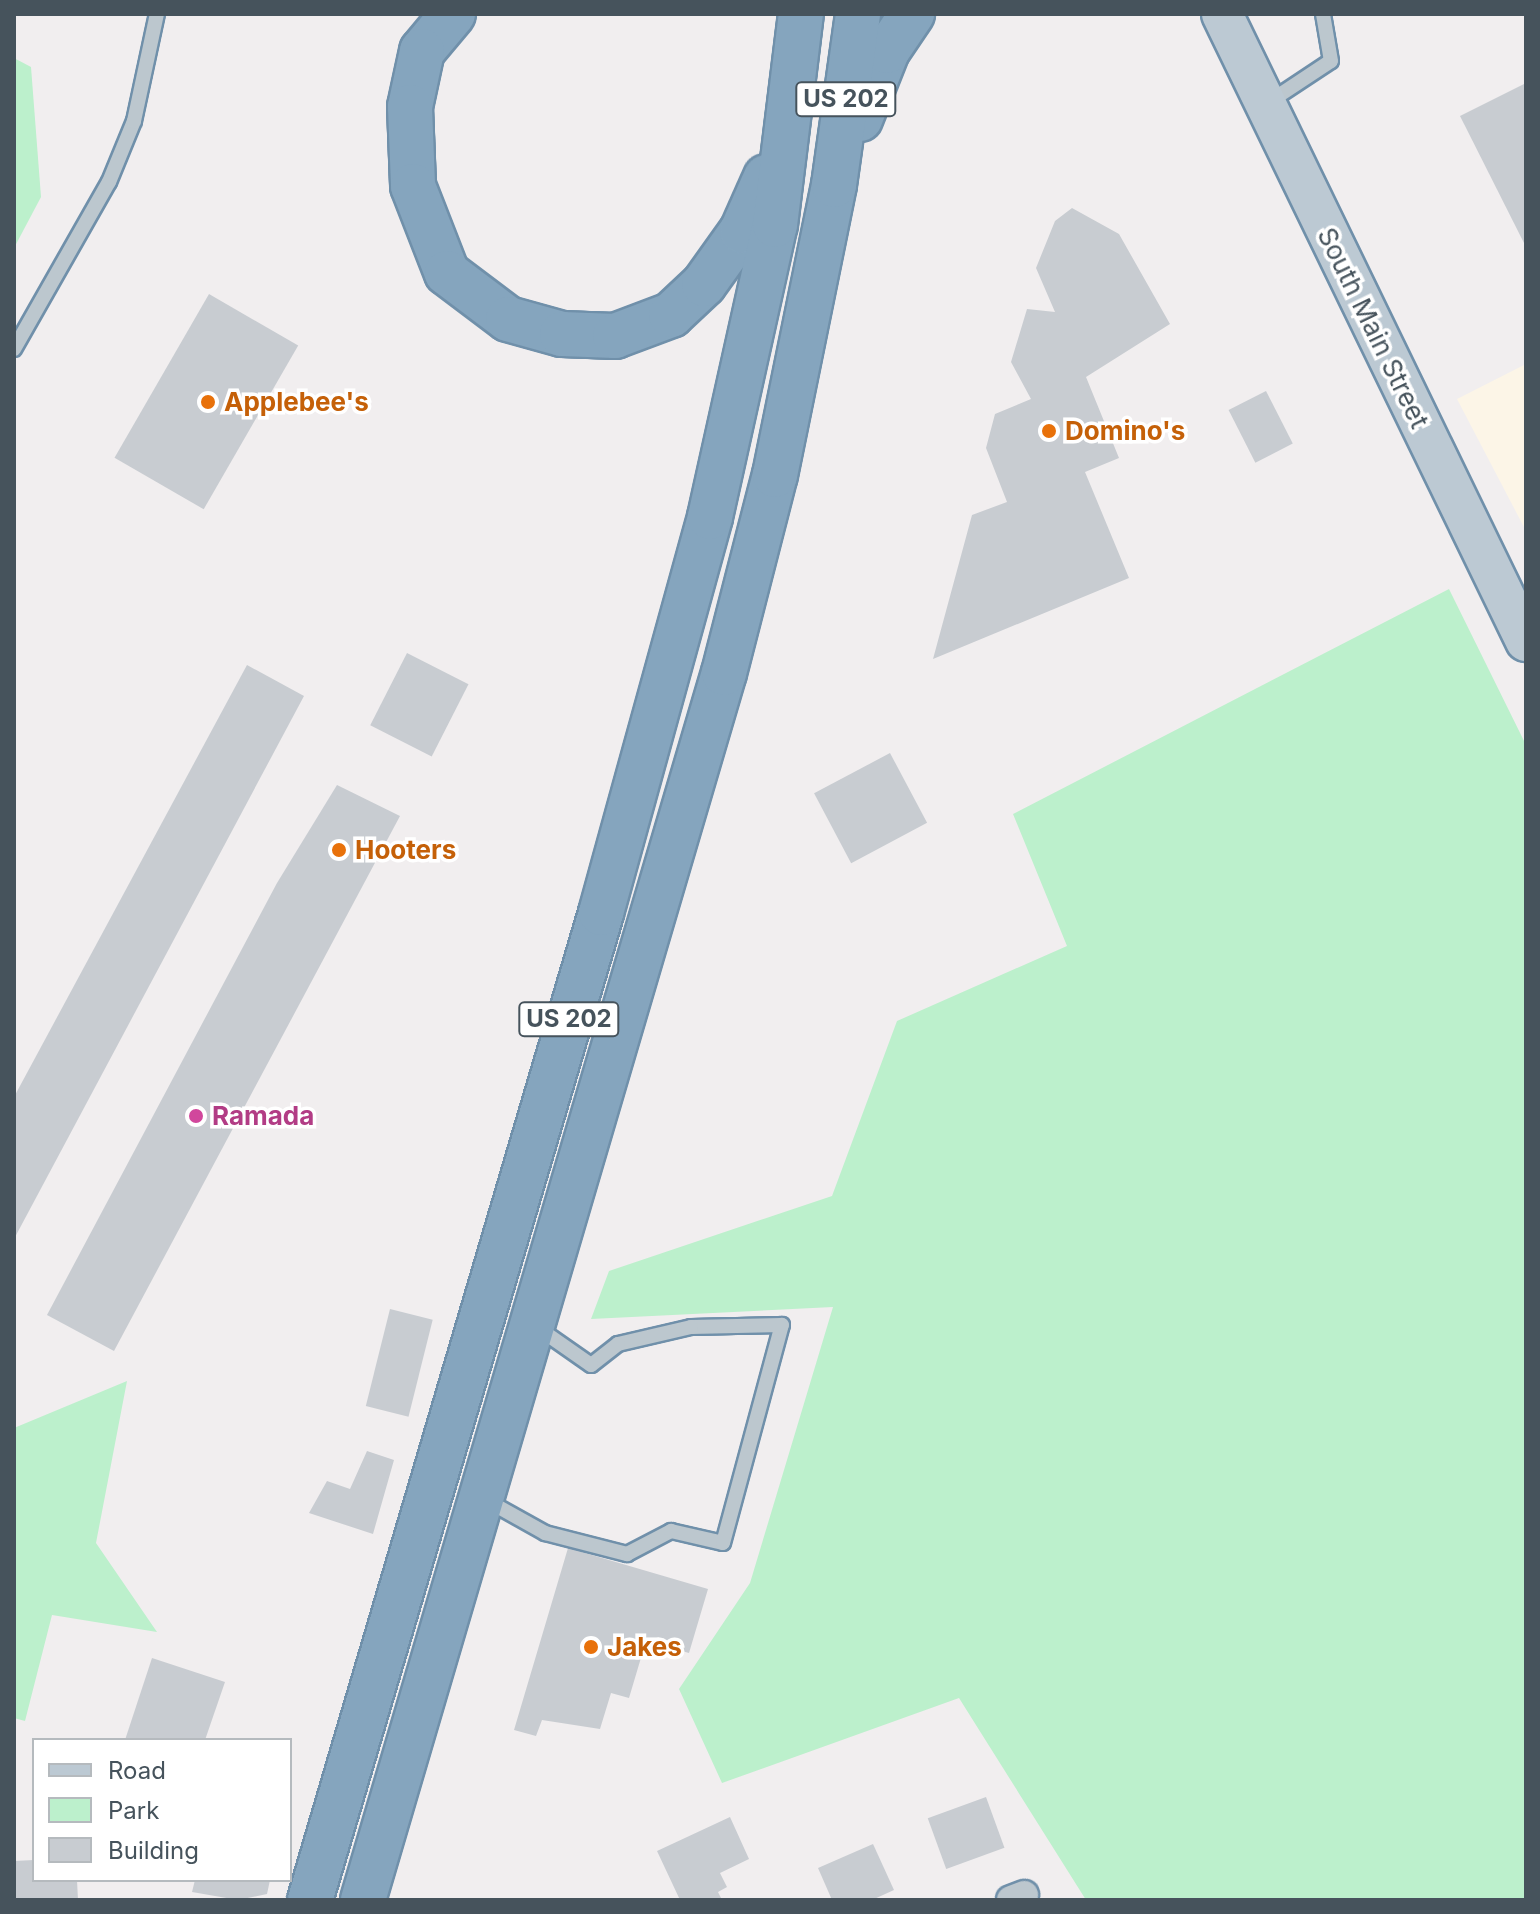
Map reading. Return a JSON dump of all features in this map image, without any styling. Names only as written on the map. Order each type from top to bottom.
[{"type":"highway","points":[[453,14],[422,51],[410,107],[413,186],[447,273],[508,319],[562,334],[615,336],[671,315],[704,284],[742,231],[787,127]]},
{"type":"highway","name":"US 202","points":[[310,1900],[659,714],[755,322],[787,127],[801,14]]},
{"type":"highway","name":"US 202","points":[[363,1900],[728,658],[775,475],[834,185],[858,14]]},
{"type":"highway","points":[[834,185],[887,51],[912,14]]},
{"type":"street","name":"South Main Street","points":[[1222,14],[1262,106],[1526,641]]},
{"type":"lane","points":[[14,349],[109,182],[134,121],[157,14]]},
{"type":"lane","points":[[1262,106],[1331,61],[1323,14]]},
{"type":"lane","points":[[482,1498],[545,1533],[627,1554],[671,1531],[723,1543],[782,1325],[691,1327],[618,1344],[591,1365],[533,1324]]},
{"type":"shaded area","points":[[1526,364],[1526,531],[1457,399]]},
{"type":"green space","points":[[14,58],[31,67],[41,197],[14,248]]},
{"type":"green space","points":[[1449,589],[1526,745],[1526,1900],[1086,1900],[959,1698],[722,1783],[679,1689],[750,1583],[833,1307],[591,1319],[609,1271],[832,1196],[897,1021],[1067,946],[1013,814]]},
{"type":"green space","points":[[127,1381],[96,1543],[157,1632],[52,1615],[25,1721],[14,1718],[14,1428]]},
{"type":"building","points":[[1526,83],[1526,247],[1460,116]]},
{"type":"building","points":[[1072,208],[1119,234],[1170,324],[1086,377],[1119,458],[1085,472],[1129,578],[933,659],[972,515],[1007,502],[986,448],[995,414],[1031,399],[1011,362],[1027,309],[1055,312],[1036,268],[1055,221]]},
{"type":"building","name":"Applebee's","points":[[209,294],[298,346],[204,509],[114,458]]},
{"type":"building","points":[[1266,391],[1293,444],[1255,463],[1229,410]]},
{"type":"building","points":[[407,653],[468,684],[432,756],[370,725]]},
{"type":"building","points":[[247,665],[304,696],[14,1239],[14,1097]]},
{"type":"building","points":[[890,753],[927,823],[851,863],[814,793]]},
{"type":"building","name":"Ramada","points":[[337,785],[400,816],[114,1351],[47,1315],[277,883]]},
{"type":"building","points":[[390,1309],[433,1320],[409,1417],[366,1406]]},
{"type":"building","points":[[367,1451],[394,1460],[373,1534],[309,1513],[327,1481],[350,1489]]},
{"type":"building","name":"Jakes","points":[[568,1548],[708,1589],[689,1653],[646,1641],[629,1698],[611,1693],[600,1729],[542,1720],[536,1736],[514,1730]]},
{"type":"building","points":[[152,1658],[225,1682],[206,1738],[126,1738]]},
{"type":"building","points":[[986,1797],[1004,1848],[946,1869],[928,1818]]},
{"type":"building","points":[[730,1817],[749,1859],[720,1873],[727,1887],[718,1892],[722,1900],[680,1900],[657,1851]]},
{"type":"building","points":[[873,1844],[894,1890],[872,1900],[832,1900],[818,1868]]},
{"type":"building","points":[[32,1860],[32,1882],[77,1882],[78,1900],[14,1900],[14,1861]]},
{"type":"building","points":[[194,1882],[270,1882],[267,1894],[238,1900],[192,1892]]},
{"type":"place","name":"Applebee's","points":[[208,402]]},
{"type":"place","name":"Domino's","points":[[1049,431]]},
{"type":"place","name":"Hooters","points":[[339,850]]},
{"type":"place","name":"Ramada","points":[[196,1116]]},
{"type":"place","name":"Jakes","points":[[591,1647]]}]
